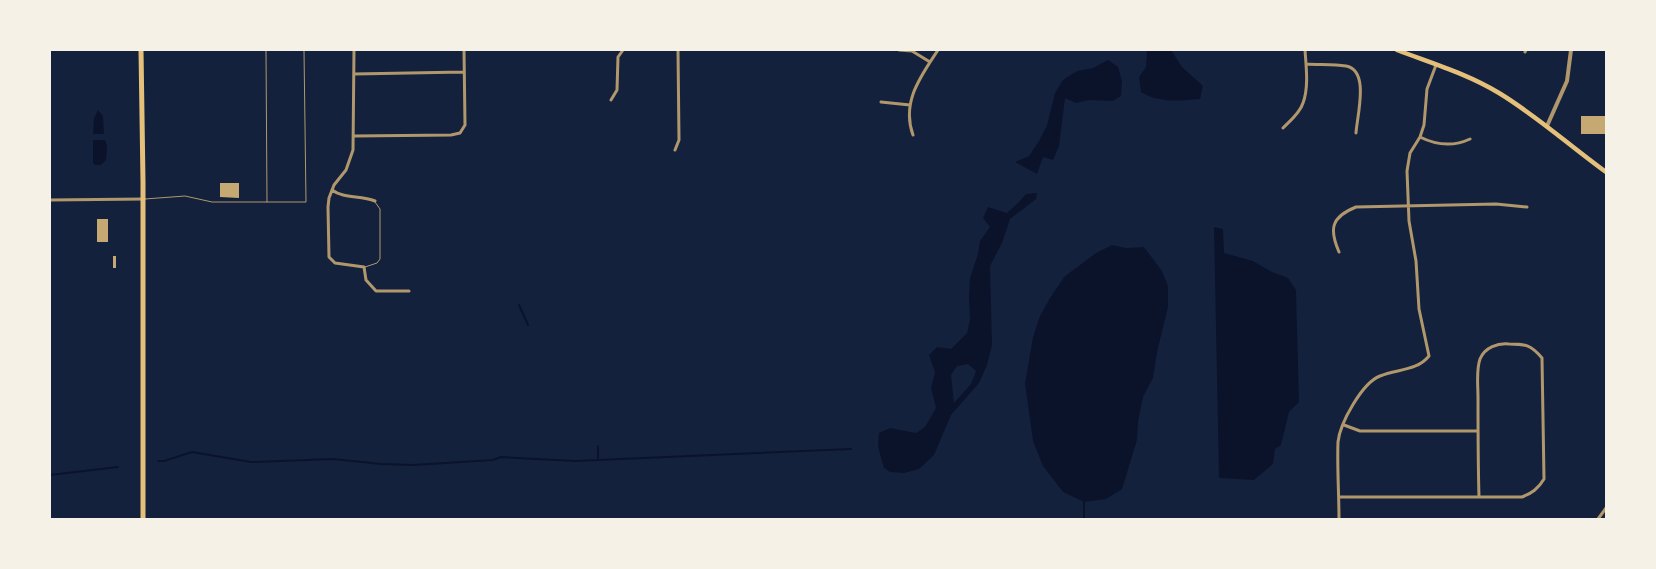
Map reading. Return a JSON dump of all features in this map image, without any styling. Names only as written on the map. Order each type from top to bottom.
[{"type":"main road","points":[[141,50],[144,199],[144,519]]},
{"type":"main road","points":[[1397,50],[1499,93],[1548,126],[1606,172]]},
{"type":"street","points":[[354,50],[353,150],[349,164],[332,190],[328,207],[329,257],[335,263],[364,267],[366,280],[376,291],[409,291]]},
{"type":"street","points":[[354,136],[451,135],[460,133],[465,125],[464,50]]},
{"type":"street","points":[[611,100],[617,90],[618,58],[623,50]]},
{"type":"street","points":[[675,150],[679,140],[678,50]]},
{"type":"street","points":[[900,50],[912,51],[930,62]]},
{"type":"street","points":[[913,135],[909,124],[910,105],[918,80],[938,50]]},
{"type":"street","points":[[1283,128],[1294,118],[1303,103],[1306,87],[1305,50]]},
{"type":"street","points":[[1548,126],[1567,80],[1571,50]]},
{"type":"street","points":[[1306,64],[1348,66],[1357,72],[1361,83],[1356,133]]},
{"type":"street","points":[[1340,519],[1338,440],[1352,406],[1370,382],[1379,376],[1423,363],[1429,356],[1419,309],[1416,261],[1409,221],[1407,171],[1410,153],[1420,137],[1424,125],[1427,89],[1436,65]]},
{"type":"street","points":[[354,74],[464,72]]},
{"type":"street","points":[[881,102],[910,105]]},
{"type":"street","points":[[1420,137],[1436,144],[1461,144],[1470,139]]},
{"type":"street","points":[[332,190],[340,196],[366,197],[375,201]]},
{"type":"street","points":[[50,200],[144,199]]},
{"type":"street","points":[[1339,252],[1332,230],[1336,220],[1344,212],[1356,207],[1496,204],[1527,207]]},
{"type":"street","points":[[1339,497],[1479,497],[1522,497],[1540,487],[1544,479],[1542,358],[1533,348],[1523,344],[1494,345],[1480,358],[1478,370],[1479,497]]},
{"type":"street","points":[[1344,425],[1360,431],[1478,432]]},
{"type":"street","points":[[1598,519],[1606,508]]},
{"type":"lane","points":[[266,50],[267,202]]},
{"type":"lane","points":[[144,199],[184,196],[212,202],[306,202],[304,50]]},
{"type":"lane","points":[[364,267],[376,263],[380,259],[380,209],[375,201]]},
{"type":"water","points":[[1147,50],[1171,50],[1182,67],[1203,86],[1200,99],[1162,100],[1141,92],[1139,77],[1146,67]]},
{"type":"water","points":[[1108,60],[1118,67],[1122,81],[1121,96],[1113,101],[1089,100],[1076,103],[1065,98],[1059,146],[1053,160],[1043,157],[1037,174],[1015,162],[1029,156],[1039,141],[1047,125],[1055,93],[1063,80],[1077,71],[1093,68]]},
{"type":"water","points":[[98,110],[103,116],[104,134],[93,134],[94,118]]},
{"type":"water","points":[[93,140],[105,140],[107,146],[106,160],[101,165],[93,163]]},
{"type":"water","points":[[1037,193],[1036,199],[1010,219],[1002,243],[990,266],[992,345],[987,365],[979,383],[951,415],[934,455],[919,469],[904,473],[890,472],[884,468],[881,458],[878,446],[879,433],[890,428],[916,433],[925,427],[936,408],[931,388],[935,372],[929,355],[937,347],[951,349],[967,333],[970,320],[970,278],[980,241],[990,227],[983,218],[988,207],[1007,213],[1026,194]],"holes":[[[968,364],[976,371],[971,384],[954,403],[951,375],[957,366]]]},
{"type":"water","points":[[1214,227],[1223,229],[1224,253],[1253,261],[1272,272],[1288,278],[1296,290],[1299,402],[1289,412],[1281,445],[1275,449],[1273,464],[1254,480],[1219,478]]},
{"type":"water","points":[[1112,245],[1126,248],[1144,247],[1162,271],[1168,286],[1168,307],[1153,378],[1143,397],[1137,440],[1122,489],[1106,499],[1084,502],[1063,492],[1043,466],[1033,441],[1025,384],[1033,337],[1040,316],[1050,298],[1064,277],[1096,253]]},
{"type":"building","points":[[1581,116],[1606,116],[1606,134],[1581,134]]},
{"type":"building","points":[[220,183],[239,183],[239,198],[220,197]]},
{"type":"building","points":[[97,219],[108,219],[108,242],[97,242]]},
{"type":"building","points":[[113,256],[116,256],[116,268],[113,268]]},
{"type":"waterway","points":[[519,305],[528,325]]},
{"type":"waterway","points":[[598,446],[598,460]]},
{"type":"waterway","points":[[158,461],[164,461],[192,452],[251,462],[333,459],[413,465],[493,460],[501,457],[575,461],[851,449]]},
{"type":"waterway","points":[[50,475],[118,467]]},
{"type":"waterway","points":[[1084,502],[1084,519]]}]
